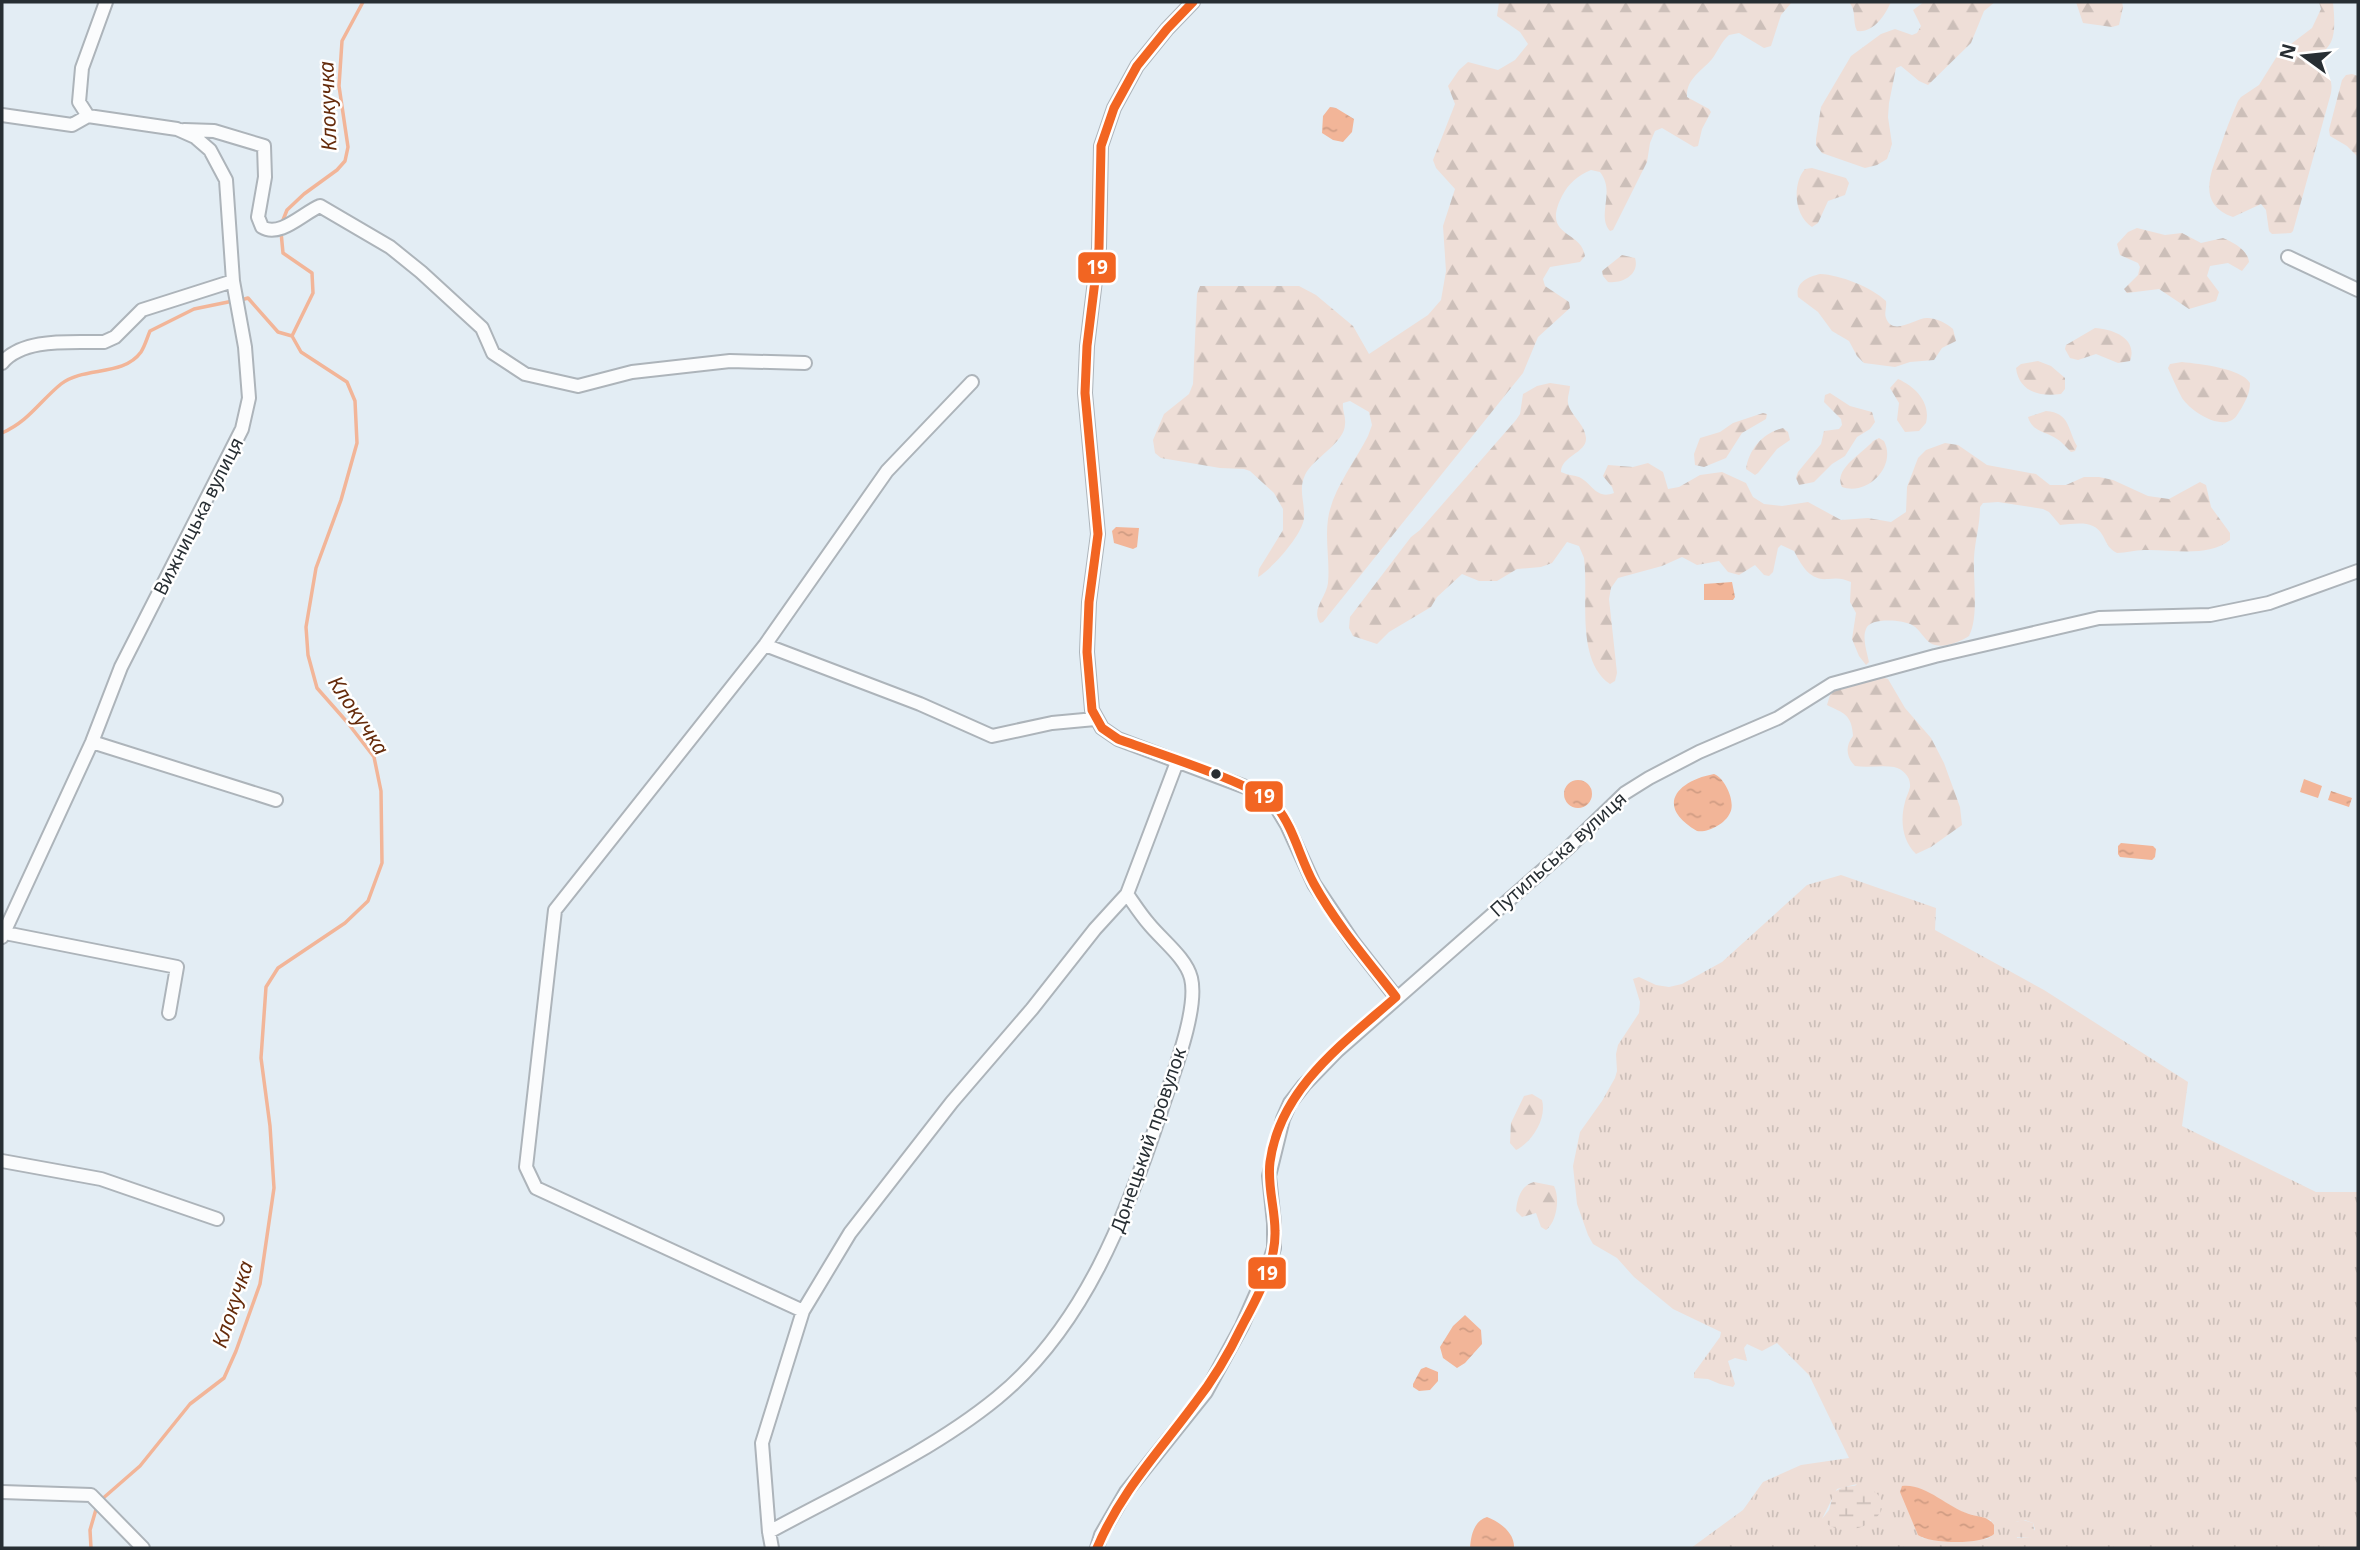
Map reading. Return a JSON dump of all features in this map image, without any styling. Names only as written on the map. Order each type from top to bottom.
[{"type":"street","points":[[88,116],[79,102],[82,68],[106,2]]},
{"type":"street","points":[[1193,2],[1137,66],[1114,108],[1101,146],[1099,248],[1087,346],[1085,393],[1091,474],[1098,521],[1098,545],[1089,602],[1089,691],[1095,719],[1118,739],[1248,788],[1275,804],[1314,884],[1360,951],[1396,997]]},
{"type":"street","name":"Вижницька вулиця","points":[[2,115],[72,125],[88,116],[177,129],[195,137],[210,150],[226,180],[234,285],[245,347],[249,398],[242,429],[121,667],[92,743],[3,935]]},
{"type":"street","points":[[177,129],[214,131],[264,146],[265,177],[258,217],[262,227],[271,230],[286,227],[303,214],[320,206],[333,212],[390,247],[421,272],[481,328],[492,353],[525,374],[578,386],[632,372],[730,361],[805,363]]},
{"type":"street","points":[[2288,257],[2358,290]]},
{"type":"street","points":[[2,363],[9,355],[26,347],[104,342],[115,337],[142,310],[234,285]]},
{"type":"street","points":[[803,1311],[536,1188],[526,1167],[555,910],[765,645],[887,471],[972,382]]},
{"type":"street","name":"Путильська вулиця","points":[[1097,1548],[1111,1516],[1126,1492],[1212,1382],[1242,1326],[1268,1267],[1275,1238],[1269,1170],[1276,1137],[1290,1103],[1315,1073],[1396,997],[1546,868],[1634,787],[1712,746],[1778,718],[1832,684],[1935,656],[2099,618],[2210,615],[2269,603],[2358,571]]},
{"type":"street","points":[[765,645],[920,704],[992,736],[1052,723],[1095,719]]},
{"type":"street","points":[[92,743],[276,800]]},
{"type":"street","points":[[772,1548],[762,1443],[803,1311],[850,1233],[952,1102],[1032,1009],[1086,939],[1127,894],[1177,762]]},
{"type":"street","name":"Донецький провулок","points":[[769,1532],[926,1447],[998,1398],[1032,1364],[1066,1320],[1091,1281],[1135,1188],[1180,1052],[1192,1000],[1190,975],[1127,894]]},
{"type":"street","points":[[3,935],[177,967],[169,1013]]},
{"type":"street","points":[[2,1161],[101,1179],[217,1219]]},
{"type":"street","points":[[2,1492],[91,1494],[143,1548]]},
{"type":"green space","points":[[1499,2],[1792,2],[1781,15],[1771,46],[1764,48],[1739,33],[1729,35],[1712,59],[1695,76],[1689,85],[1687,97],[1711,112],[1702,129],[1698,146],[1694,147],[1662,128],[1655,131],[1647,162],[1613,230],[1610,231],[1606,225],[1607,195],[1600,172],[1586,172],[1568,187],[1562,196],[1556,219],[1564,232],[1582,247],[1585,256],[1580,262],[1550,267],[1543,279],[1545,286],[1569,302],[1570,308],[1538,337],[1523,373],[1320,623],[1318,608],[1328,583],[1327,527],[1330,508],[1368,436],[1372,425],[1369,412],[1350,401],[1343,403],[1344,431],[1309,469],[1303,480],[1302,525],[1286,551],[1258,577],[1259,569],[1283,530],[1283,509],[1274,493],[1250,471],[1244,469],[1220,468],[1161,458],[1155,453],[1153,440],[1164,414],[1189,394],[1193,384],[1197,294],[1200,286],[1299,286],[1316,295],[1353,326],[1369,354],[1428,315],[1441,300],[1446,271],[1443,226],[1455,189],[1436,168],[1433,160],[1455,104],[1448,86],[1468,62],[1498,70],[1515,60],[1528,44],[1520,32],[1497,16]]},
{"type":"green space","points":[[1849,2],[1891,2],[1874,26],[1857,31]]},
{"type":"green space","points":[[1924,2],[1995,2],[1984,11],[1971,43],[1928,85],[1901,66],[1896,68],[1889,103],[1892,144],[1887,159],[1865,168],[1822,153],[1816,145],[1821,107],[1851,56],[1881,34],[1895,29],[1912,35],[1917,33],[1921,26],[1913,10]]},
{"type":"green space","points":[[2076,2],[2122,2],[2119,25],[2112,27],[2083,23]]},
{"type":"green space","points":[[2319,2],[2333,2],[2333,38],[2321,59],[2330,78],[2331,93],[2293,231],[2272,234],[2269,231],[2266,210],[2261,204],[2233,217],[2214,204],[2210,196],[2210,178],[2238,101],[2259,85],[2279,53],[2312,28],[2321,9]]},
{"type":"green space","points":[[2346,75],[2358,76],[2358,157],[2347,146],[2330,136],[2329,130],[2342,80]]},
{"type":"green space","points":[[1812,168],[1846,178],[1849,183],[1845,195],[1828,201],[1818,223],[1812,227],[1798,208],[1797,191],[1801,175],[1805,169]]},
{"type":"green space","points":[[2137,228],[2165,235],[2182,233],[2201,243],[2223,238],[2243,250],[2249,262],[2242,271],[2228,263],[2210,266],[2207,276],[2219,292],[2216,301],[2189,309],[2159,289],[2127,293],[2124,289],[2138,275],[2140,267],[2138,263],[2120,255],[2117,244],[2128,232]]},
{"type":"green space","points":[[1622,255],[1635,258],[1633,273],[1624,280],[1608,282],[1602,271]]},
{"type":"green space","points":[[1820,274],[1846,279],[1880,296],[1886,301],[1886,318],[1894,326],[1927,318],[1934,319],[1953,329],[1956,341],[1942,348],[1934,360],[1910,362],[1895,367],[1864,363],[1849,341],[1832,331],[1818,312],[1798,297],[1800,284]]},
{"type":"green space","points":[[2095,328],[2110,330],[2123,337],[2131,347],[2130,361],[2118,363],[2096,354],[2078,360],[2070,358],[2065,349],[2066,345]]},
{"type":"green space","points":[[2038,361],[2051,366],[2065,378],[2065,389],[2061,394],[2038,393],[2021,383],[2016,368],[2021,364]]},
{"type":"green space","points":[[2182,362],[2229,370],[2250,383],[2246,399],[2234,419],[2224,422],[2210,420],[2186,403],[2168,368],[2170,364]]},
{"type":"green space","points":[[1898,379],[1911,386],[1924,402],[1926,423],[1919,431],[1905,432],[1897,420],[1899,403],[1890,388]]},
{"type":"green space","points":[[1550,383],[1570,386],[1569,407],[1583,428],[1586,438],[1583,447],[1565,462],[1561,472],[1579,477],[1598,493],[1614,493],[1603,476],[1608,465],[1633,467],[1648,463],[1663,472],[1668,489],[1679,487],[1700,475],[1722,472],[1746,483],[1753,497],[1764,504],[1782,506],[1808,502],[1841,520],[1868,518],[1891,522],[1906,512],[1907,487],[1918,458],[1926,450],[1945,443],[1958,445],[1987,465],[2036,474],[2050,485],[2066,485],[2084,477],[2099,477],[2113,480],[2148,496],[2169,499],[2200,482],[2206,485],[2211,507],[2230,533],[2230,540],[2221,546],[2200,551],[2144,550],[2117,553],[2108,546],[2099,531],[2090,525],[2060,525],[2043,509],[1998,502],[1983,503],[1980,507],[1975,551],[1974,619],[1969,636],[1941,646],[1929,642],[1908,623],[1880,621],[1866,629],[1865,645],[1869,662],[1866,665],[1852,639],[1856,613],[1850,602],[1851,582],[1816,577],[1807,571],[1794,551],[1781,545],[1773,572],[1769,576],[1764,575],[1755,565],[1739,575],[1728,572],[1719,561],[1697,565],[1682,557],[1662,566],[1618,578],[1611,588],[1609,599],[1617,673],[1615,681],[1610,684],[1599,673],[1588,644],[1584,558],[1579,546],[1567,542],[1552,563],[1517,569],[1497,581],[1479,581],[1462,574],[1437,597],[1431,607],[1389,632],[1377,644],[1353,636],[1349,628],[1350,617],[1411,537],[1516,420],[1520,414],[1523,394],[1537,386]]},
{"type":"green space","points":[[1830,393],[1850,406],[1872,412],[1875,422],[1870,429],[1857,437],[1845,456],[1832,464],[1814,482],[1799,485],[1796,478],[1798,472],[1821,444],[1824,431],[1839,429],[1842,425],[1841,419],[1824,402],[1825,395]]},
{"type":"green space","points":[[2046,411],[2060,415],[2067,422],[2077,446],[2075,451],[2071,452],[2059,440],[2030,422],[2028,417]]},
{"type":"green space","points":[[1763,413],[1767,414],[1766,419],[1742,433],[1726,458],[1704,467],[1695,465],[1694,454],[1700,438]]},
{"type":"green space","points":[[1783,428],[1788,432],[1790,440],[1777,449],[1755,475],[1746,469],[1750,455],[1758,443]]},
{"type":"green space","points":[[1879,438],[1884,441],[1887,460],[1878,477],[1861,487],[1842,487],[1840,480],[1845,468]]},
{"type":"green space","points":[[1881,677],[1888,679],[1905,708],[1931,738],[1944,763],[1960,807],[1962,825],[1916,854],[1905,837],[1903,823],[1903,809],[1910,787],[1908,777],[1894,767],[1855,766],[1848,751],[1853,736],[1851,723],[1846,715],[1827,705],[1835,690]]},
{"type":"green space","points":[[1841,875],[1936,908],[1935,930],[2044,990],[2188,1082],[2182,1126],[2316,1192],[2358,1192],[2358,1548],[1691,1548],[1743,1510],[1763,1482],[1801,1465],[1849,1458],[1809,1375],[1777,1343],[1762,1351],[1747,1344],[1744,1348],[1747,1361],[1735,1358],[1728,1361],[1735,1384],[1733,1387],[1708,1379],[1694,1378],[1694,1373],[1721,1332],[1673,1309],[1634,1277],[1617,1258],[1593,1244],[1577,1204],[1573,1166],[1580,1132],[1615,1078],[1618,1045],[1639,1013],[1640,1002],[1633,979],[1639,977],[1656,985],[1669,987],[1682,984],[1722,962],[1807,885]],"holes":[[[1857,1484],[1822,1519],[1837,1489]],[[1932,1495],[1962,1512],[1991,1520],[1992,1536],[1987,1539],[1945,1541],[1922,1538]],[[2025,1520],[2033,1523],[2035,1529],[2030,1538],[2017,1538],[2016,1522]]]},
{"type":"green space","points":[[1532,1094],[1542,1100],[1540,1122],[1533,1136],[1516,1150],[1510,1143],[1511,1123],[1524,1096]]},
{"type":"green space","points":[[1534,1182],[1554,1186],[1556,1191],[1555,1216],[1546,1230],[1541,1227],[1536,1213],[1522,1217],[1516,1211],[1523,1189]]},
{"type":"green space","points":[[1862,1485],[1877,1494],[1882,1504],[1880,1513],[1872,1521],[1846,1530],[1833,1527],[1822,1519],[1829,1510],[1834,1492],[1843,1487]]},
{"type":"green space","points":[[2023,1520],[2033,1523],[2035,1535],[2030,1538],[2014,1537],[2010,1533],[2016,1522]]},
{"type":"water","points":[[1330,107],[1354,119],[1352,132],[1343,142],[1333,140],[1322,133],[1323,116]]},
{"type":"water","points":[[1116,527],[1139,528],[1137,547],[1133,549],[1114,543],[1112,531]]},
{"type":"water","points":[[1732,582],[1735,597],[1733,600],[1704,600],[1704,584]]},
{"type":"water","points":[[1714,774],[1722,780],[1728,791],[1732,803],[1730,813],[1711,829],[1697,831],[1677,813],[1674,804],[1676,796],[1689,782]]},
{"type":"water","points":[[2304,779],[2322,786],[2318,798],[2300,792]]},
{"type":"water","points":[[1578,780],[1588,784],[1592,794],[1588,804],[1578,808],[1568,804],[1564,794],[1568,784]]},
{"type":"water","points":[[2331,791],[2352,798],[2349,807],[2328,800]]},
{"type":"water","points":[[2121,843],[2153,846],[2156,849],[2155,857],[2152,860],[2120,857],[2118,846]]},
{"type":"water","points":[[1465,1315],[1481,1330],[1482,1344],[1457,1368],[1443,1358],[1440,1347],[1453,1326]]},
{"type":"water","points":[[1426,1367],[1438,1372],[1438,1381],[1430,1390],[1419,1391],[1413,1384],[1421,1369]]},
{"type":"water","points":[[1902,1486],[1919,1488],[1961,1511],[1989,1520],[1994,1525],[1994,1534],[1968,1542],[1933,1540],[1918,1535],[1900,1492]]},
{"type":"water","points":[[1487,1517],[1506,1529],[1514,1548],[1470,1548],[1476,1525]]},
{"type":"waterway","name":"Клокучка","points":[[281,225],[287,210],[345,161],[348,147],[339,86],[342,41],[363,2]]},
{"type":"waterway","name":"Клокучка","points":[[101,1500],[140,1466],[190,1404],[224,1378],[236,1351],[260,1284],[274,1188],[270,1126],[261,1058],[266,987],[278,968],[345,923],[368,901],[382,863],[381,791],[374,757],[317,688],[308,655],[306,627],[316,568],[341,500],[357,443],[355,401],[347,382],[301,352],[292,336],[313,293],[312,273],[283,253],[281,232]]},
{"type":"waterway","points":[[241,300],[248,298],[278,332],[292,336]]},
{"type":"waterway","points":[[2,433],[20,423],[70,378],[114,368],[133,360],[142,350],[150,331],[194,309],[233,301]]},
{"type":"waterway","name":"Клокучка","points":[[91,1548],[90,1530],[97,1506]]},
{"type":"transit line","name":"19","points":[[1193,2],[1137,66],[1114,108],[1101,146],[1099,248],[1087,346],[1085,393],[1098,534],[1089,602],[1087,652],[1092,710],[1102,728],[1118,739],[1226,778],[1265,797],[1276,806],[1288,824],[1309,874],[1323,899],[1396,997]]},
{"type":"transit line","name":"19","points":[[1097,1548],[1129,1490],[1215,1375],[1254,1304],[1272,1256],[1275,1222],[1270,1162],[1276,1136],[1287,1111],[1317,1069],[1396,997]]}]
